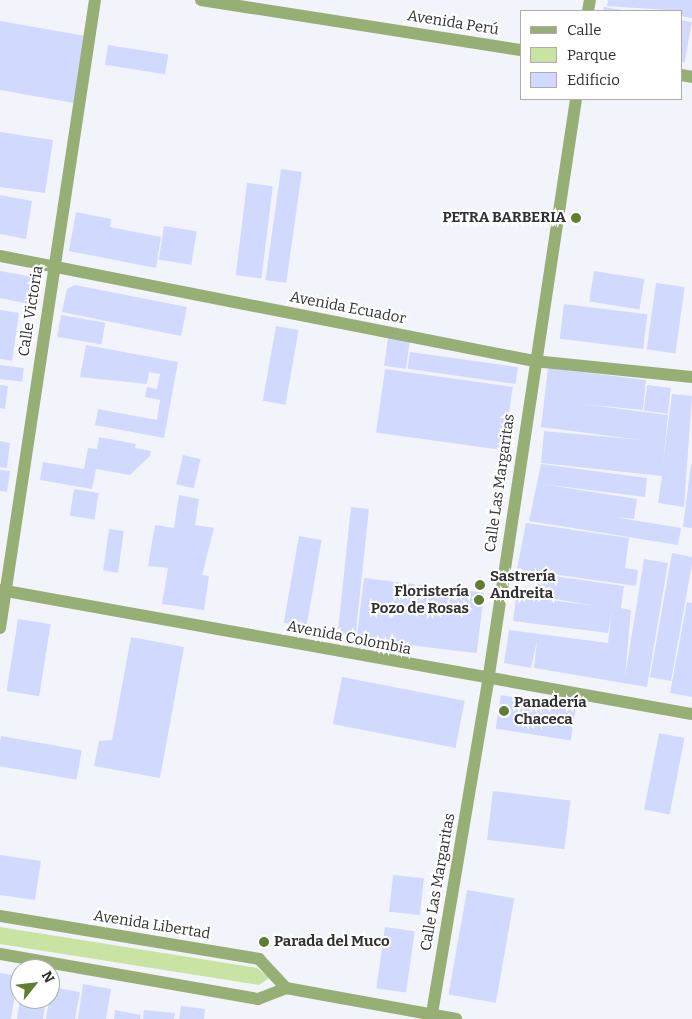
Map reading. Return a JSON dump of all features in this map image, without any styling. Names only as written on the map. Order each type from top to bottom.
[{"type":"street","name":"Calle Victoria","points":[[0,628],[3,591],[55,267],[95,0]]},
{"type":"street","name":"Avenida Perú","points":[[202,0],[520,50]]},
{"type":"street","name":"Calle Las Margaritas","points":[[432,1017],[488,681],[534,361],[576,100]]},
{"type":"street","name":"Avenida Ecuador","points":[[0,256],[534,361],[692,377]]},
{"type":"street","name":"Avenida Colombia","points":[[3,591],[488,681],[692,714]]},
{"type":"street","name":"Avenida Libertad","points":[[0,916],[259,959],[286,988]]},
{"type":"street","points":[[0,954],[258,999],[286,988],[432,1017],[456,1019]]},
{"type":"green space","points":[[0,927],[257,968],[269,978],[259,985],[0,944]]},
{"type":"building","points":[[608,0],[692,0],[692,18],[682,16],[682,10],[607,6]]},
{"type":"building","points":[[604,7],[622,10],[603,10]]},
{"type":"building","points":[[682,20],[692,22],[685,62],[682,62]]},
{"type":"building","points":[[0,21],[86,36],[74,103],[0,90]]},
{"type":"building","points":[[108,45],[168,55],[165,74],[105,65]]},
{"type":"building","points":[[0,132],[53,140],[45,193],[0,187]]},
{"type":"building","points":[[281,169],[302,172],[286,283],[265,280]]},
{"type":"building","points":[[247,183],[273,186],[261,278],[236,275]]},
{"type":"building","points":[[0,195],[32,201],[26,239],[0,234]]},
{"type":"building","points":[[76,212],[111,219],[110,227],[161,237],[156,268],[69,251]]},
{"type":"building","points":[[164,226],[197,231],[191,265],[159,260]]},
{"type":"building","points":[[0,271],[34,277],[29,304],[0,298]]},
{"type":"building","points":[[594,271],[644,279],[640,310],[589,302]]},
{"type":"building","points":[[656,283],[685,287],[675,353],[647,349]]},
{"type":"building","points":[[75,285],[187,307],[181,336],[62,312],[67,289]]},
{"type":"building","points":[[564,304],[647,314],[643,349],[560,339]]},
{"type":"building","points":[[0,310],[19,313],[12,361],[0,359]]},
{"type":"building","points":[[61,315],[105,323],[101,344],[57,337]]},
{"type":"building","points":[[276,326],[299,330],[285,405],[263,401]]},
{"type":"building","points":[[388,338],[410,341],[406,369],[384,366]]},
{"type":"building","points":[[86,345],[178,362],[164,438],[95,425],[98,409],[157,420],[160,400],[145,397],[147,387],[157,389],[160,374],[149,372],[147,384],[80,377]]},
{"type":"building","points":[[410,352],[518,367],[516,384],[408,369]]},
{"type":"building","points":[[0,365],[24,368],[22,382],[0,379]]},
{"type":"building","points":[[548,368],[646,380],[643,410],[582,404],[668,415],[663,463],[672,394],[692,396],[684,507],[658,503],[662,476],[541,463],[544,431],[641,440],[541,427]]},
{"type":"building","points":[[385,369],[513,387],[504,450],[376,432]]},
{"type":"building","points":[[0,385],[8,386],[5,409],[0,408]]},
{"type":"building","points":[[647,385],[671,388],[668,414],[644,411]]},
{"type":"building","points":[[99,437],[136,444],[135,448],[151,451],[150,456],[130,475],[96,469],[92,489],[40,480],[43,462],[84,469],[88,448],[97,449]]},
{"type":"building","points":[[0,441],[10,443],[7,468],[0,467]]},
{"type":"building","points":[[183,455],[201,459],[194,488],[176,484]]},
{"type":"building","points":[[541,464],[647,478],[645,497],[542,484],[637,499],[634,519],[614,517],[681,528],[678,545],[529,521]]},
{"type":"building","points":[[692,464],[692,528],[683,527]]},
{"type":"building","points":[[0,470],[10,471],[7,492],[0,491]]},
{"type":"building","points":[[74,489],[99,493],[94,520],[70,516]]},
{"type":"building","points":[[179,495],[199,499],[195,525],[214,528],[202,575],[209,576],[204,610],[162,604],[168,568],[148,566],[155,525],[174,528]]},
{"type":"building","points":[[351,507],[369,509],[356,635],[338,633]]},
{"type":"building","points":[[526,523],[629,538],[625,568],[638,570],[636,586],[517,569]]},
{"type":"building","points":[[109,529],[124,531],[118,573],[103,571]]},
{"type":"building","points":[[299,536],[322,540],[306,627],[284,623]]},
{"type":"building","points":[[672,553],[692,557],[692,564],[671,681],[650,677]]},
{"type":"building","points":[[644,559],[668,563],[647,687],[534,668],[537,641],[531,668],[504,663],[509,630],[608,643],[612,610],[608,633],[513,621],[516,596],[598,606],[536,596],[539,574],[624,586],[621,608],[631,610],[625,677]]},
{"type":"building","points":[[364,578],[484,593],[477,653],[357,639]]},
{"type":"building","points":[[687,602],[692,603],[692,697],[670,693]]},
{"type":"building","points":[[18,619],[51,624],[39,696],[7,691]]},
{"type":"building","points":[[131,637],[184,647],[160,778],[94,766],[99,741],[112,740]]},
{"type":"building","points":[[342,677],[465,701],[456,748],[333,724]]},
{"type":"building","points":[[501,695],[576,707],[571,740],[496,729]]},
{"type":"building","points":[[659,733],[685,738],[670,815],[644,810]]},
{"type":"building","points":[[1,736],[82,750],[77,780],[0,766]]},
{"type":"building","points":[[493,791],[570,801],[564,849],[487,840]]},
{"type":"building","points":[[0,855],[41,861],[35,900],[0,895]]},
{"type":"building","points":[[393,875],[424,878],[420,915],[389,912]]},
{"type":"building","points":[[467,890],[514,898],[496,1003],[449,994]]},
{"type":"building","points":[[385,927],[415,931],[406,993],[376,988]]},
{"type":"building","points":[[0,973],[10,975],[10,1009],[13,1009],[11,1019],[0,1019]]},
{"type":"building","points":[[83,984],[111,989],[106,1019],[78,1019]]},
{"type":"building","points":[[60,989],[80,992],[75,1019],[46,1019],[48,1009],[60,1009]]},
{"type":"building","points":[[181,1006],[205,1009],[204,1019],[179,1019]]},
{"type":"building","points":[[18,1009],[44,1009],[43,1019],[17,1019]]},
{"type":"building","points":[[115,1010],[141,1015],[140,1019],[114,1019]]},
{"type":"building","points":[[144,1010],[175,1013],[174,1019],[143,1019]]},
{"type":"place","name":"PETRA BARBERIA","points":[[576,218]]},
{"type":"place","name":"Sastrería Andreita","points":[[480,585]]},
{"type":"place","name":"Floristería Pozo de Rosas","points":[[479,600]]},
{"type":"place","name":"Panadería Chaceca","points":[[504,711]]},
{"type":"place","name":"Parada del Muco","points":[[264,942]]}]
